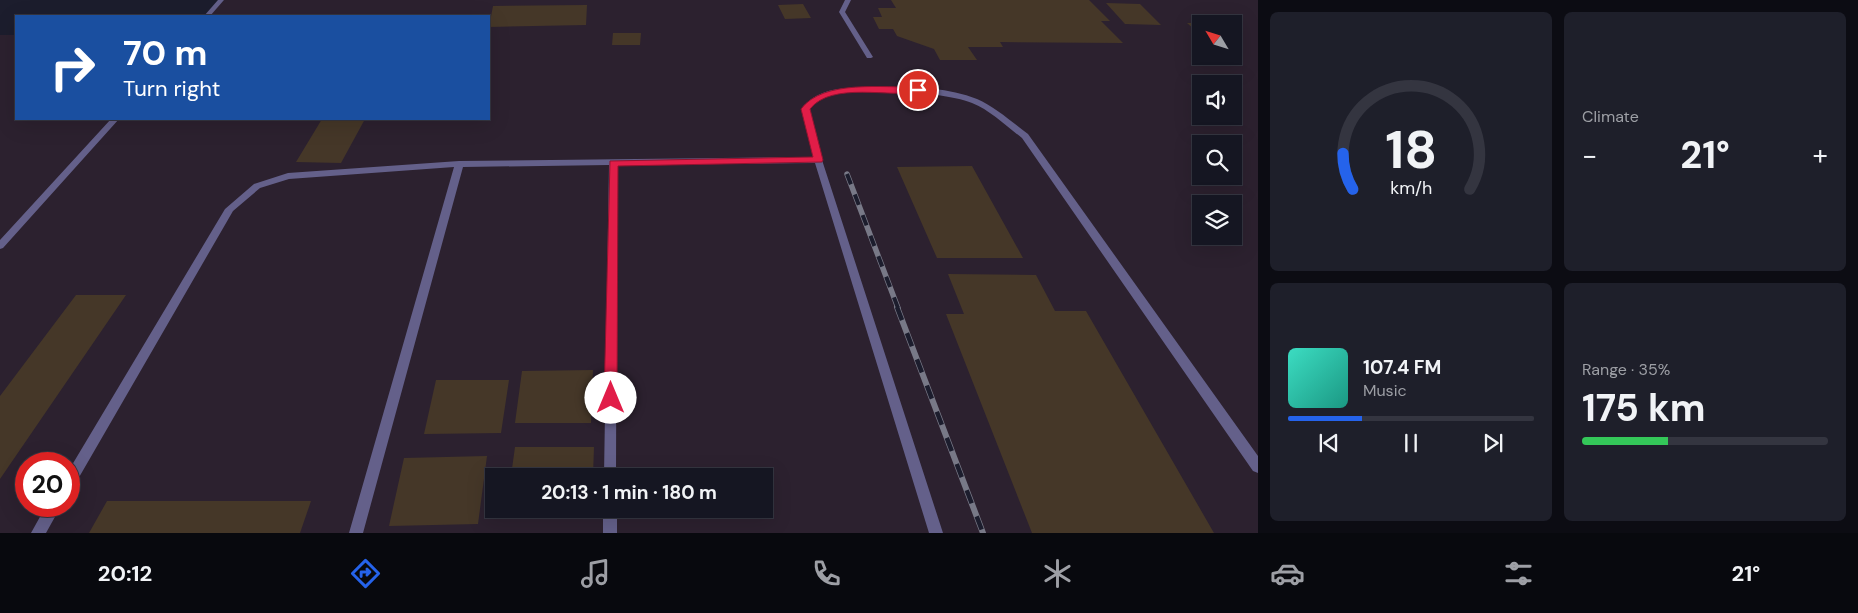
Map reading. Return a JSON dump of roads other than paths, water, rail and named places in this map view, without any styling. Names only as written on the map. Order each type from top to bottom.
[{"type":"street","points":[[208,15],[221,0]]},
{"type":"street","points":[[848,0],[842,12],[869,57]]},
{"type":"street","points":[[936,533],[818,160],[806,109],[813,100],[821,95],[836,91],[918,90],[953,94],[975,102],[1025,136],[1258,467]]},
{"type":"street","points":[[0,246],[114,120]]},
{"type":"street","points":[[80,463],[230,209],[257,186],[288,176],[459,164],[818,160]]},
{"type":"street","points":[[610,468],[613,163]]},
{"type":"street","points":[[356,533],[459,164]]},
{"type":"street","points":[[38,533],[47,517]]},
{"type":"street","points":[[610,518],[610,533]]},
{"type":"railway","points":[[847,174],[898,308]]},
{"type":"railway","points":[[897,307],[983,533]]}]
